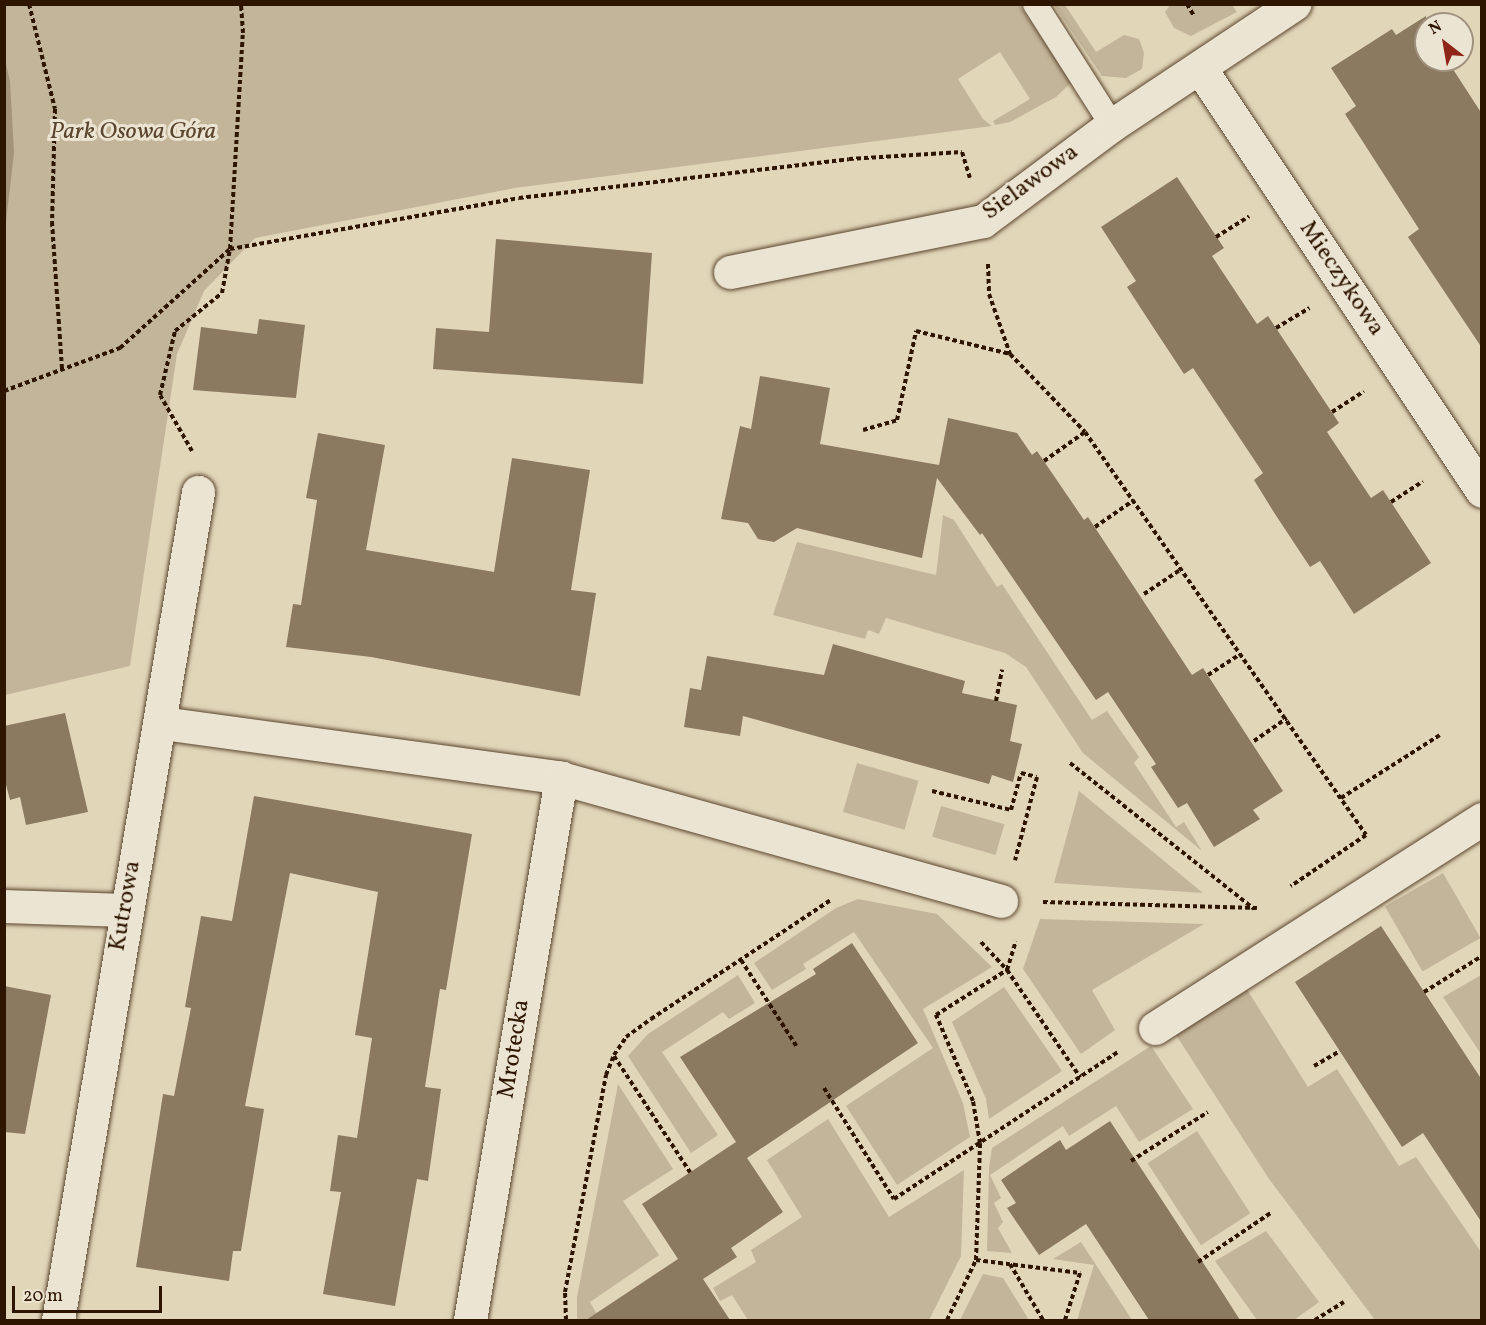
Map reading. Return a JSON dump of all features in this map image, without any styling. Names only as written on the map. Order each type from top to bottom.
[{"type":"street","name":"Sielawowa","points":[[730,272],[984,221],[1112,124],[1294,4]]},
{"type":"street","name":"Mieczykowa","points":[[1200,68],[1482,491]]},
{"type":"street","name":"Kutrowa","points":[[58,1320],[125,910],[162,723],[198,492]]},
{"type":"street","points":[[162,723],[561,778],[1015,901]]},
{"type":"street","name":"Mrotecka","points":[[470,1320],[561,778]]},
{"type":"street","points":[[1155,1028],[1482,819]]},
{"type":"street","points":[[4,906],[125,910]]},
{"type":"lane","points":[[1035,4],[1112,124]]},
{"type":"path","points":[[29,4],[55,109],[52,222],[62,369]]},
{"type":"path","points":[[198,492],[194,453],[160,395],[175,331],[222,293],[230,249],[243,33],[241,4]]},
{"type":"path","points":[[1187,4],[1194,16]]},
{"type":"path","points":[[4,391],[120,348],[230,249],[519,198],[849,159],[962,152],[984,221],[990,294],[1010,354],[1085,432],[1134,500],[1180,570],[1287,718],[1366,835],[1282,892]]},
{"type":"path","points":[[1216,237],[1240,222]]},
{"type":"path","points":[[1276,328],[1298,315]]},
{"type":"path","points":[[863,429],[897,420],[916,331],[1010,354]]},
{"type":"path","points":[[1332,412],[1355,397]]},
{"type":"path","points":[[1044,461],[1085,432]]},
{"type":"path","points":[[1391,502],[1412,488]]},
{"type":"path","points":[[1095,527],[1134,500]]},
{"type":"path","points":[[1144,594],[1180,570]]},
{"type":"path","points":[[1208,675],[1240,654]]},
{"type":"path","points":[[996,701],[1002,670]]},
{"type":"path","points":[[1254,741],[1287,718]]},
{"type":"path","points":[[1341,798],[1440,735]]},
{"type":"path","points":[[1070,763],[1255,910]]},
{"type":"path","points":[[932,791],[1011,810],[1021,773],[1036,777],[1014,863]]},
{"type":"path","points":[[566,1320],[565,1292],[606,1075],[614,1055],[626,1037],[651,1019],[831,900]]},
{"type":"path","points":[[1015,901],[1255,910],[1264,904]]},
{"type":"path","points":[[947,1320],[976,1260],[980,1143],[973,1101],[936,1015],[1006,970],[1018,936]]},
{"type":"path","points":[[1424,992],[1482,956]]},
{"type":"path","points":[[741,960],[797,1047]]},
{"type":"path","points":[[1006,970],[1080,1077]]},
{"type":"path","points":[[824,1088],[894,1199],[1155,1028]]},
{"type":"path","points":[[1314,1066],[1340,1051]]},
{"type":"path","points":[[614,1055],[690,1172]]},
{"type":"path","points":[[1131,1161],[1208,1112]]},
{"type":"path","points":[[1197,1262],[1272,1212]]},
{"type":"path","points":[[976,1260],[1080,1273],[1065,1320]]},
{"type":"path","points":[[1010,1264],[1043,1320]]},
{"type":"path","points":[[1315,1320],[1344,1302]]},
{"type":"green space","name":"Park Osowa Góra","points":[[4,5],[1019,5],[1072,82],[1056,97],[1010,122],[995,125],[993,121],[1030,99],[1000,52],[958,79],[983,119],[992,126],[515,188],[255,238],[204,291],[177,354],[130,666],[5,695]]},
{"type":"green space","points":[[1054,5],[1065,5],[1096,52],[1124,35],[1139,39],[1144,53],[1142,69],[1126,78],[1102,76]]},
{"type":"green space","points":[[1170,5],[1232,5],[1237,12],[1191,36],[1174,28],[1165,12]]},
{"type":"green space","points":[[943,515],[954,520],[997,587],[1002,584],[1092,720],[1107,711],[1139,757],[1134,763],[1176,827],[1184,822],[1202,851],[1083,753],[1026,667],[1005,653],[886,618],[879,634],[868,630],[865,639],[773,615],[797,542],[936,575]]},
{"type":"green space","points":[[857,763],[919,781],[904,830],[843,812]]},
{"type":"green space","points":[[1079,791],[1203,893],[1054,883]]},
{"type":"green space","points":[[941,806],[1004,824],[996,855],[932,837]]},
{"type":"green space","points":[[1443,873],[1480,938],[1422,971],[1385,906]]},
{"type":"green space","points":[[858,899],[937,914],[992,967],[923,1009],[963,1103],[970,1137],[897,1185],[846,1106],[933,1048],[854,932],[803,964],[806,969],[772,990],[754,963],[836,908]]},
{"type":"green space","points":[[1040,919],[1204,924],[1092,990],[1115,1030],[1081,1054],[1023,969]]},
{"type":"green space","points":[[738,975],[755,1003],[729,1019],[723,1012],[662,1052],[718,1135],[691,1153],[628,1056],[648,1034]]},
{"type":"green space","points":[[1481,975],[1481,1054],[1443,997]]},
{"type":"green space","points":[[1243,983],[1308,1087],[1337,1069],[1399,1166],[1416,1157],[1481,1252],[1481,1320],[1375,1320],[1269,1179],[1174,1032]]},
{"type":"green space","points":[[1004,987],[1062,1071],[989,1119],[986,1099],[952,1022]]},
{"type":"green space","points":[[1151,1046],[1193,1109],[1139,1142],[1116,1106],[1069,1136],[1063,1126],[990,1175],[1001,1198],[994,1203],[1003,1222],[998,1228],[1012,1253],[987,1251],[989,1168],[992,1148]]},
{"type":"green space","points":[[618,1084],[673,1169],[623,1201],[659,1255],[590,1302],[600,1320],[577,1320],[577,1297]]},
{"type":"green space","points":[[828,1119],[889,1217],[964,1170],[961,1256],[929,1320],[748,1320],[732,1295],[720,1301],[713,1288],[756,1262],[751,1250],[802,1217],[767,1160]]},
{"type":"green space","points":[[1197,1131],[1250,1213],[1201,1245],[1148,1163]]},
{"type":"green space","points":[[1266,1231],[1319,1302],[1294,1320],[1257,1320],[1215,1261]]},
{"type":"green space","points":[[1081,1242],[1132,1320],[1077,1320],[1094,1265],[1053,1259]]},
{"type":"green space","points":[[983,1274],[1003,1278],[1029,1320],[960,1320]]},
{"type":"shaded area","points":[[5,60],[10,81],[14,153],[5,230]]},
{"type":"building","points":[[1414,24],[1414,72],[1455,72],[1482,114],[1482,348],[1408,237],[1419,229],[1345,114],[1356,106],[1331,68],[1392,29],[1396,35]]},
{"type":"building","points":[[1177,177],[1224,248],[1212,256],[1257,324],[1268,316],[1339,423],[1327,432],[1371,498],[1383,490],[1431,563],[1354,614],[1320,561],[1310,567],[1275,514],[1254,480],[1263,473],[1193,368],[1184,374],[1153,327],[1127,287],[1136,281],[1101,227]]},
{"type":"building","points":[[496,239],[652,253],[643,384],[433,369],[436,328],[489,332]]},
{"type":"building","points":[[259,319],[305,325],[296,398],[193,390],[201,327],[257,334]]},
{"type":"building","points":[[760,376],[830,388],[820,444],[939,465],[948,418],[1017,433],[1032,455],[1037,451],[1084,520],[1088,517],[1192,675],[1203,668],[1283,791],[1253,810],[1260,819],[1214,847],[1187,803],[1178,808],[1151,767],[1156,764],[1108,692],[1096,700],[982,533],[980,535],[937,478],[922,558],[797,528],[774,542],[758,539],[748,523],[721,519],[740,426],[751,429]]},
{"type":"building","points":[[318,433],[385,445],[366,550],[494,572],[512,458],[590,470],[571,590],[596,593],[580,696],[371,657],[286,647],[293,604],[301,605],[317,500],[306,498]]},
{"type":"building","points":[[833,644],[965,681],[962,693],[1017,705],[1010,741],[1022,744],[1013,782],[992,775],[989,784],[743,716],[740,736],[684,727],[690,688],[701,690],[707,656],[824,675]]},
{"type":"building","points":[[65,713],[88,812],[26,825],[20,797],[10,800],[4,777],[4,726]]},
{"type":"building","points":[[254,796],[472,834],[446,990],[440,989],[425,1087],[441,1089],[428,1181],[417,1179],[395,1306],[323,1294],[341,1192],[330,1191],[338,1135],[357,1138],[372,1038],[355,1035],[378,892],[290,873],[245,1106],[264,1109],[241,1251],[233,1251],[229,1281],[136,1267],[163,1094],[174,1096],[191,1008],[185,1007],[201,916],[232,921]]},
{"type":"building","points":[[1381,926],[1482,1080],[1482,1223],[1423,1133],[1402,1147],[1295,982]]},
{"type":"building","points":[[852,943],[918,1043],[747,1158],[783,1212],[731,1248],[737,1257],[703,1279],[730,1320],[586,1320],[678,1259],[642,1204],[736,1142],[680,1057],[816,974],[813,969]]},
{"type":"building","points":[[4,986],[51,995],[25,1134],[4,1132]]},
{"type":"building","points":[[1110,1121],[1240,1320],[1149,1320],[1086,1224],[1039,1255],[1007,1208],[1016,1203],[1001,1180],[1060,1140],[1066,1150]]}]
